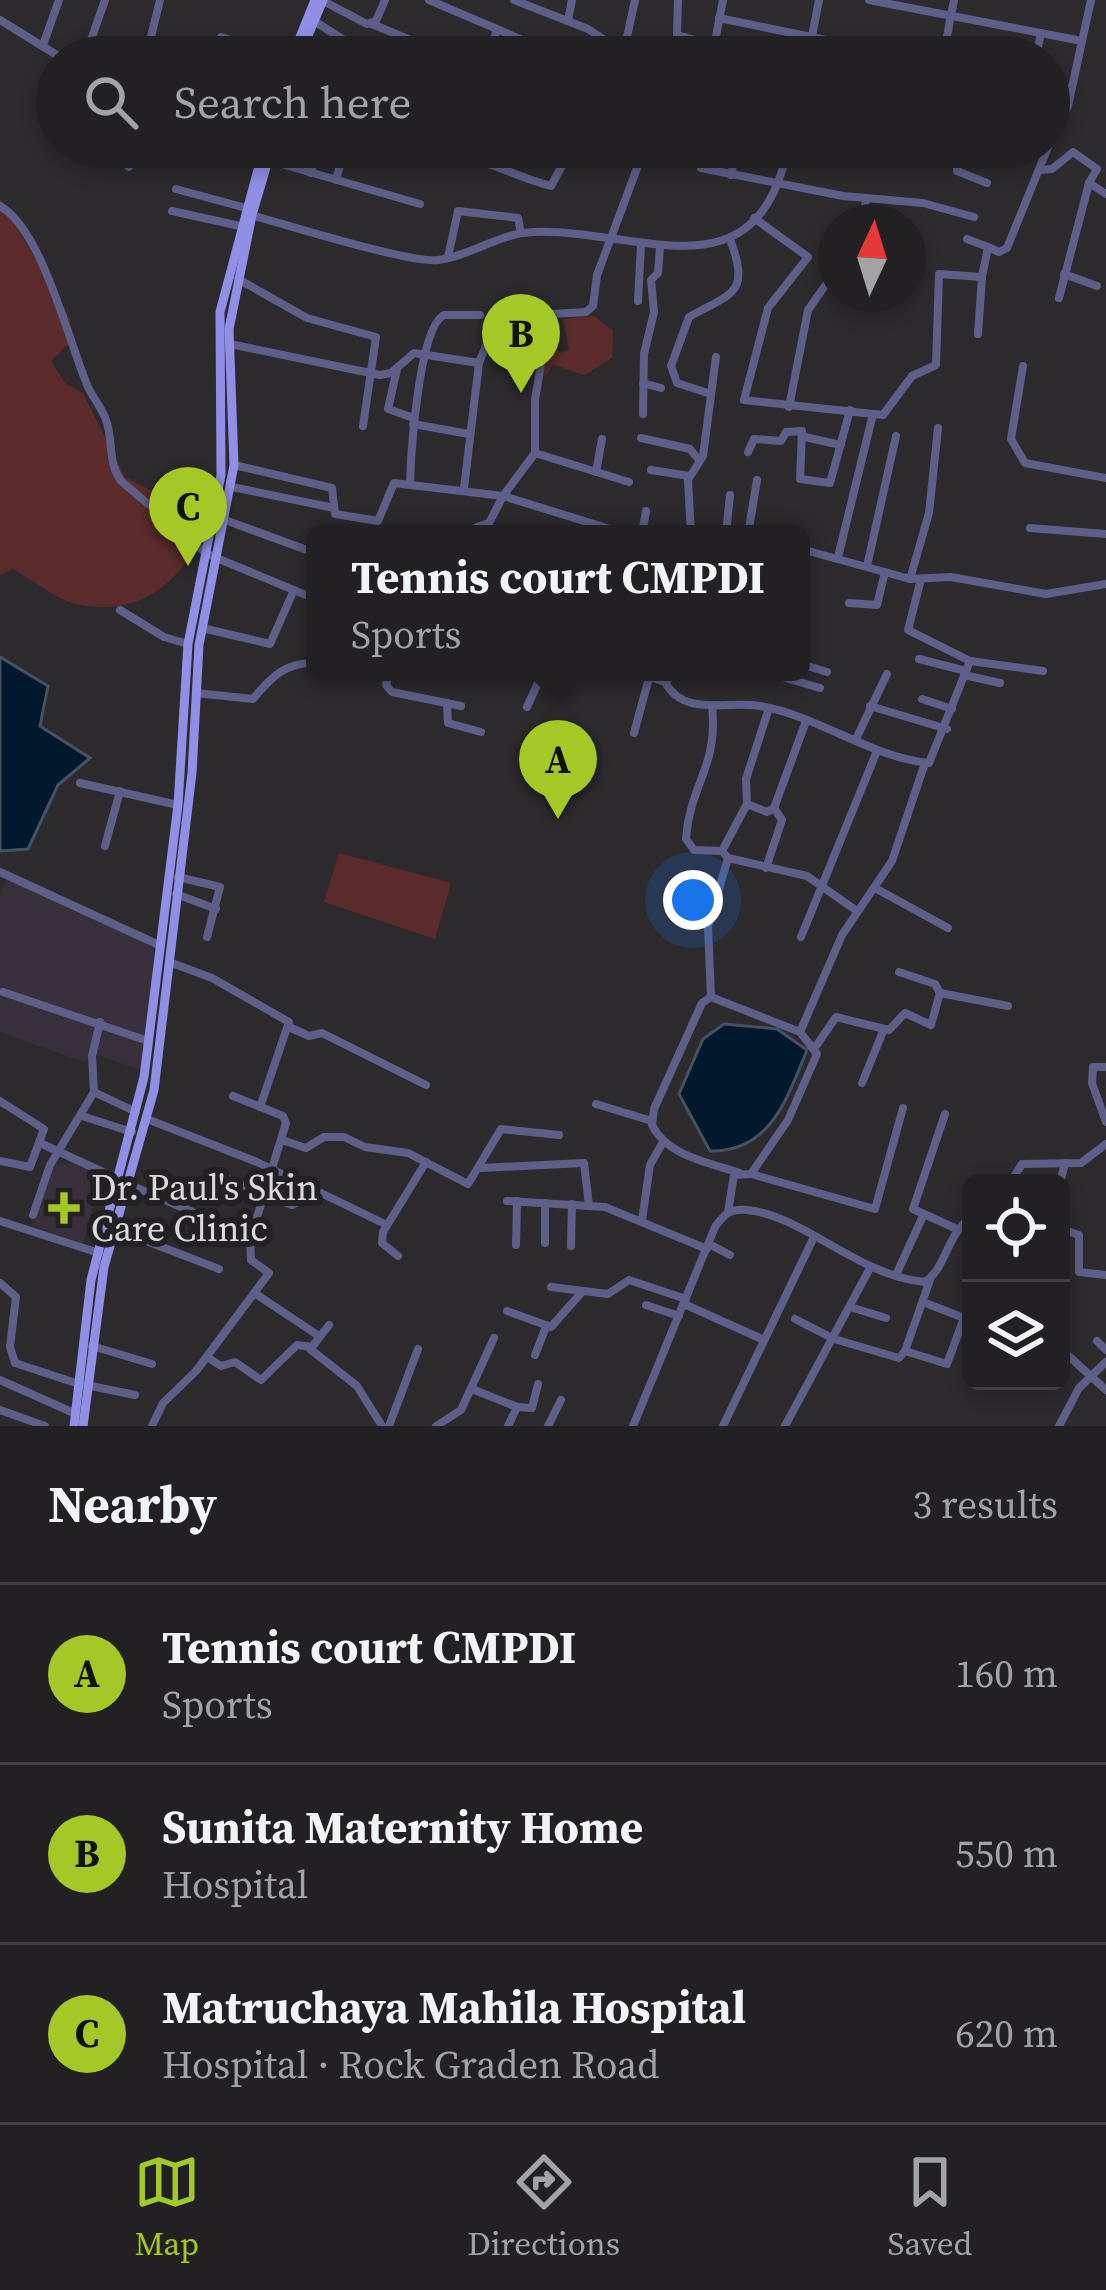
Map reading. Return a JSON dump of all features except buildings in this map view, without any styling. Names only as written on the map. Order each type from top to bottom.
[{"type":"main road","points":[[306,36],[320,0]]},
{"type":"main road","points":[[303,36],[320,0]]},
{"type":"main road","points":[[83,1426],[81,1384],[102,1253],[113,1229],[133,1132],[142,1116],[178,805],[188,644],[232,487],[228,344],[247,212],[261,168]]},
{"type":"main road","points":[[74,1420],[102,1253],[142,1116],[168,961],[194,754],[202,628],[224,438],[218,332],[240,226],[265,168]]},
{"type":"street","points":[[46,36],[59,0]]},
{"type":"street","points":[[92,36],[104,0]]},
{"type":"street","points":[[142,0],[159,3],[151,36]]},
{"type":"street","points":[[320,0],[401,36]]},
{"type":"street","points":[[372,24],[386,0]]},
{"type":"street","points":[[429,0],[496,32],[520,36]]},
{"type":"street","points":[[514,0],[568,20],[595,36]]},
{"type":"street","points":[[568,20],[572,0]]},
{"type":"street","points":[[630,36],[635,0]]},
{"type":"street","points":[[678,0],[675,32],[683,36]]},
{"type":"street","points":[[716,36],[723,0]]},
{"type":"street","points":[[719,17],[812,36],[818,0]]},
{"type":"street","points":[[869,0],[1056,36]]},
{"type":"street","points":[[947,36],[954,0]]},
{"type":"street","points":[[1070,94],[1091,0]]},
{"type":"street","points":[[0,20],[36,41]]},
{"type":"street","points":[[312,20],[338,36]]},
{"type":"street","points":[[495,36],[496,32]]},
{"type":"street","points":[[1070,39],[1082,41]]},
{"type":"street","points":[[1059,298],[1096,166],[1070,154]]},
{"type":"street","points":[[294,168],[421,204]]},
{"type":"street","points":[[311,173],[312,168]]},
{"type":"street","points":[[336,181],[339,168]]},
{"type":"street","points":[[504,168],[554,186],[562,168]]},
{"type":"street","points":[[483,525],[490,523],[503,496],[535,453],[535,400],[552,314],[586,312],[593,306],[634,168]]},
{"type":"street","points":[[705,168],[866,198],[923,202],[974,217]]},
{"type":"street","points":[[731,175],[732,168]]},
{"type":"street","points":[[176,189],[430,261],[521,233],[704,248],[730,238],[754,218],[783,168]]},
{"type":"street","points":[[957,168],[988,183]]},
{"type":"street","points":[[967,239],[999,252],[1007,248],[1039,170],[1052,168]]},
{"type":"street","points":[[1089,183],[1106,194]]},
{"type":"street","points":[[866,198],[866,204]]},
{"type":"street","points":[[0,206],[15,218],[59,302],[88,386],[104,414],[112,469],[151,510],[212,556],[306,595]]},
{"type":"street","points":[[448,257],[458,211],[518,218],[521,233]]},
{"type":"street","points":[[172,212],[240,226]]},
{"type":"street","points":[[754,218],[808,254],[768,308],[744,398],[887,413],[912,376],[934,370],[939,274],[982,277]]},
{"type":"street","points":[[711,394],[677,383],[671,366],[689,317],[725,299],[740,283],[742,271],[730,238]]},
{"type":"street","points":[[638,301],[641,245]]},
{"type":"street","points":[[643,414],[645,346],[654,312],[652,280],[658,273],[660,247]]},
{"type":"street","points":[[978,334],[988,247]]},
{"type":"street","points":[[1064,274],[1097,286]]},
{"type":"street","points":[[237,279],[307,318],[372,334],[377,340],[363,426]]},
{"type":"street","points":[[789,406],[808,310],[818,296]]},
{"type":"street","points":[[410,483],[414,421],[439,316],[480,316]]},
{"type":"street","points":[[464,488],[478,363],[491,333],[545,340]]},
{"type":"street","points":[[228,344],[370,374],[387,375],[409,353],[478,363]]},
{"type":"street","points":[[691,525],[689,476],[700,461],[716,357]]},
{"type":"street","points":[[1023,365],[1011,439],[1025,463],[1106,478]]},
{"type":"street","points":[[398,366],[388,409],[414,421],[470,434]]},
{"type":"street","points":[[644,383],[661,388]]},
{"type":"street","points":[[748,452],[754,439],[781,441],[790,431],[802,431],[798,475],[803,481],[830,483],[850,410]]},
{"type":"street","points":[[838,557],[873,415]]},
{"type":"street","points":[[938,428],[908,630],[967,669],[1000,683]]},
{"type":"street","points":[[867,566],[896,436]]},
{"type":"street","points":[[805,437],[841,446]]},
{"type":"street","points":[[596,472],[602,439]]},
{"type":"street","points":[[641,439],[690,448],[700,461]]},
{"type":"street","points":[[535,453],[629,482]]},
{"type":"street","points":[[234,465],[332,488],[337,515],[380,520],[392,484],[410,483],[503,496],[597,525]]},
{"type":"street","points":[[651,470],[689,476]]},
{"type":"street","points":[[750,525],[757,480]]},
{"type":"street","points":[[232,487],[334,508]]},
{"type":"street","points":[[727,525],[730,495]]},
{"type":"street","points":[[644,525],[646,512]]},
{"type":"street","points":[[225,520],[306,550]]},
{"type":"street","points":[[585,525],[586,521]]},
{"type":"street","points":[[1030,529],[1106,534]]},
{"type":"street","points":[[810,551],[915,579],[951,577],[1046,594],[1106,584]]},
{"type":"street","points":[[849,603],[878,605],[885,572]]},
{"type":"street","points":[[202,628],[270,644],[294,590]]},
{"type":"street","points":[[120,610],[164,638],[188,644]]},
{"type":"street","points":[[919,659],[967,669],[1043,671]]},
{"type":"street","points":[[196,693],[253,699],[270,678],[295,662],[306,662]]},
{"type":"street","points":[[810,667],[827,672]]},
{"type":"street","points":[[661,681],[676,696],[712,707],[769,708],[877,751],[925,764],[933,761],[967,669]]},
{"type":"street","points":[[856,739],[887,674]]},
{"type":"street","points":[[387,681],[392,692],[461,706]]},
{"type":"street","points":[[527,707],[539,681]]},
{"type":"street","points":[[634,733],[648,681]]},
{"type":"street","points":[[796,681],[820,688]]},
{"type":"street","points":[[922,699],[952,709]]},
{"type":"street","points":[[447,704],[448,723],[481,732]]},
{"type":"street","points":[[870,706],[947,729]]},
{"type":"street","points":[[712,707],[713,754],[692,806],[686,839],[701,853],[725,855],[824,883],[857,911]]},
{"type":"street","points":[[710,997],[707,927],[725,855],[747,804],[746,779],[769,708]]},
{"type":"street","points":[[747,804],[767,812],[774,808],[806,721]]},
{"type":"street","points":[[802,938],[877,751]]},
{"type":"street","points":[[800,1032],[857,911],[896,853],[925,764]]},
{"type":"street","points":[[80,782],[178,805]]},
{"type":"street","points":[[105,846],[120,791]]},
{"type":"street","points":[[766,868],[782,820],[774,808]]},
{"type":"street","points":[[0,889],[3,874],[159,945]]},
{"type":"street","points":[[178,878],[220,887],[208,938]]},
{"type":"street","points":[[875,887],[948,928]]},
{"type":"street","points":[[176,894],[216,909]]},
{"type":"street","points":[[168,961],[286,1018],[289,1027],[260,1107]]},
{"type":"street","points":[[633,1426],[708,1246],[728,1212],[730,1183],[746,1173],[788,1120],[815,1061],[816,1046],[836,1017],[884,1029],[893,1029],[905,1013],[935,1023],[940,993],[935,984],[898,972]]},
{"type":"street","points":[[3,992],[148,1041]]},
{"type":"street","points":[[940,993],[1008,1006]]},
{"type":"street","points":[[710,997],[800,1032],[816,1046]]},
{"type":"street","points":[[652,1121],[702,1004],[710,997]]},
{"type":"street","points":[[33,1215],[58,1151],[94,1092],[92,1056],[100,1022]]},
{"type":"street","points":[[289,1027],[309,1036],[322,1033],[426,1085]]},
{"type":"street","points":[[862,1083],[884,1029]]},
{"type":"street","points":[[1106,1067],[1093,1067],[1090,1076],[1106,1122]]},
{"type":"street","points":[[94,1092],[387,1225]]},
{"type":"street","points":[[152,1426],[163,1403],[207,1357],[269,1274],[251,1260],[250,1240],[286,1119],[233,1096]]},
{"type":"street","points":[[0,1101],[42,1126],[40,1143],[27,1168],[2,1162],[0,1174]]},
{"type":"street","points":[[596,1104],[652,1121],[663,1142],[746,1173],[875,1209],[903,1108]]},
{"type":"street","points":[[945,1114],[913,1209],[957,1229]]},
{"type":"street","points":[[82,1116],[133,1132]]},
{"type":"street","points":[[282,1140],[306,1148],[332,1135],[426,1162],[469,1184],[501,1130],[560,1135]]},
{"type":"street","points":[[642,1220],[650,1165],[663,1142]]},
{"type":"street","points":[[40,1143],[250,1240]]},
{"type":"street","points":[[1016,1174],[1022,1164],[1082,1162],[1105,1149]]},
{"type":"street","points":[[398,1256],[382,1243],[387,1225],[426,1162]]},
{"type":"street","points":[[482,1168],[584,1163],[589,1205]]},
{"type":"street","points":[[1062,1174],[1065,1163]]},
{"type":"street","points":[[228,1179],[298,1205],[317,1191]]},
{"type":"street","points":[[516,1245],[512,1201],[589,1205],[730,1255]]},
{"type":"street","points":[[544,1243],[545,1203]]},
{"type":"street","points":[[571,1246],[572,1204]]},
{"type":"street","points":[[728,1212],[754,1211],[870,1268],[927,1281]]},
{"type":"street","points":[[896,1276],[922,1216]]},
{"type":"street","points":[[0,1221],[102,1253]]},
{"type":"street","points":[[795,1319],[834,1339],[899,1358],[927,1281],[962,1225]]},
{"type":"street","points":[[113,1229],[219,1269]]},
{"type":"street","points":[[1070,1232],[1079,1235],[1079,1272],[1106,1275]]},
{"type":"street","points":[[723,1426],[813,1239]]},
{"type":"street","points":[[785,1426],[870,1268]]},
{"type":"street","points":[[551,1287],[614,1293],[629,1280],[764,1340]]},
{"type":"street","points":[[0,1283],[16,1297],[10,1347],[15,1363],[135,1395]]},
{"type":"street","points":[[507,1310],[554,1326],[583,1292]]},
{"type":"street","points":[[256,1294],[320,1336]]},
{"type":"street","points":[[905,1351],[944,1364],[950,1361],[963,1316],[923,1302]]},
{"type":"street","points":[[646,1305],[680,1316]]},
{"type":"street","points":[[850,1307],[886,1318]]},
{"type":"street","points":[[309,1348],[329,1325]]},
{"type":"street","points":[[535,1354],[546,1327]]},
{"type":"street","points":[[436,1426],[461,1410],[494,1338]]},
{"type":"street","points":[[1097,1341],[1106,1350]]},
{"type":"street","points":[[207,1357],[221,1366],[235,1362],[261,1380],[297,1345],[309,1348],[356,1386],[386,1426]]},
{"type":"street","points":[[90,1346],[152,1364]]},
{"type":"street","points":[[386,1426],[418,1349]]},
{"type":"street","points":[[1070,1357],[1106,1390]]},
{"type":"street","points":[[1059,1426],[1091,1375],[1106,1362]]},
{"type":"street","points":[[1,1384],[74,1420]]},
{"type":"street","points":[[472,1389],[532,1408],[538,1384]]},
{"type":"street","points":[[548,1426],[561,1400]]},
{"type":"street","points":[[508,1426],[518,1407]]},
{"type":"street","points":[[0,1410],[46,1426]]},
{"type":"shaded area","points":[[0,198],[70,319],[68,344],[51,361],[65,383],[83,393],[125,477],[205,518],[176,575],[144,598],[124,605],[80,605],[13,569],[0,575]]},
{"type":"shaded area","points":[[594,316],[613,331],[612,358],[584,375],[552,364],[548,374],[539,372],[552,345],[561,352],[569,350],[563,319]]},
{"type":"shaded area","points":[[339,853],[451,883],[435,939],[324,902]]},
{"type":"shaded area","points":[[7,879],[155,943],[144,1071],[91,1053],[84,1062],[0,1032],[0,893]]},
{"type":"shaded area","points":[[90,1162],[103,1168],[83,1244],[32,1225],[53,1164]]},
{"type":"water","points":[[0,657],[48,686],[40,726],[90,758],[58,785],[28,849],[0,851]]},
{"type":"water","points":[[724,1024],[777,1029],[807,1050],[784,1103],[762,1132],[731,1149],[710,1151],[679,1094],[703,1039]]},
{"type":"place","name":"Sunita Maternity Home","points":[[521,393]]},
{"type":"place","name":"Matruchaya Mahila Hospital","points":[[188,566]]},
{"type":"place","name":"Tennis court CMPDI","points":[[558,819]]},
{"type":"place","name":"Dr. Paul's Skin Care Clinic","points":[[64,1208]]}]
